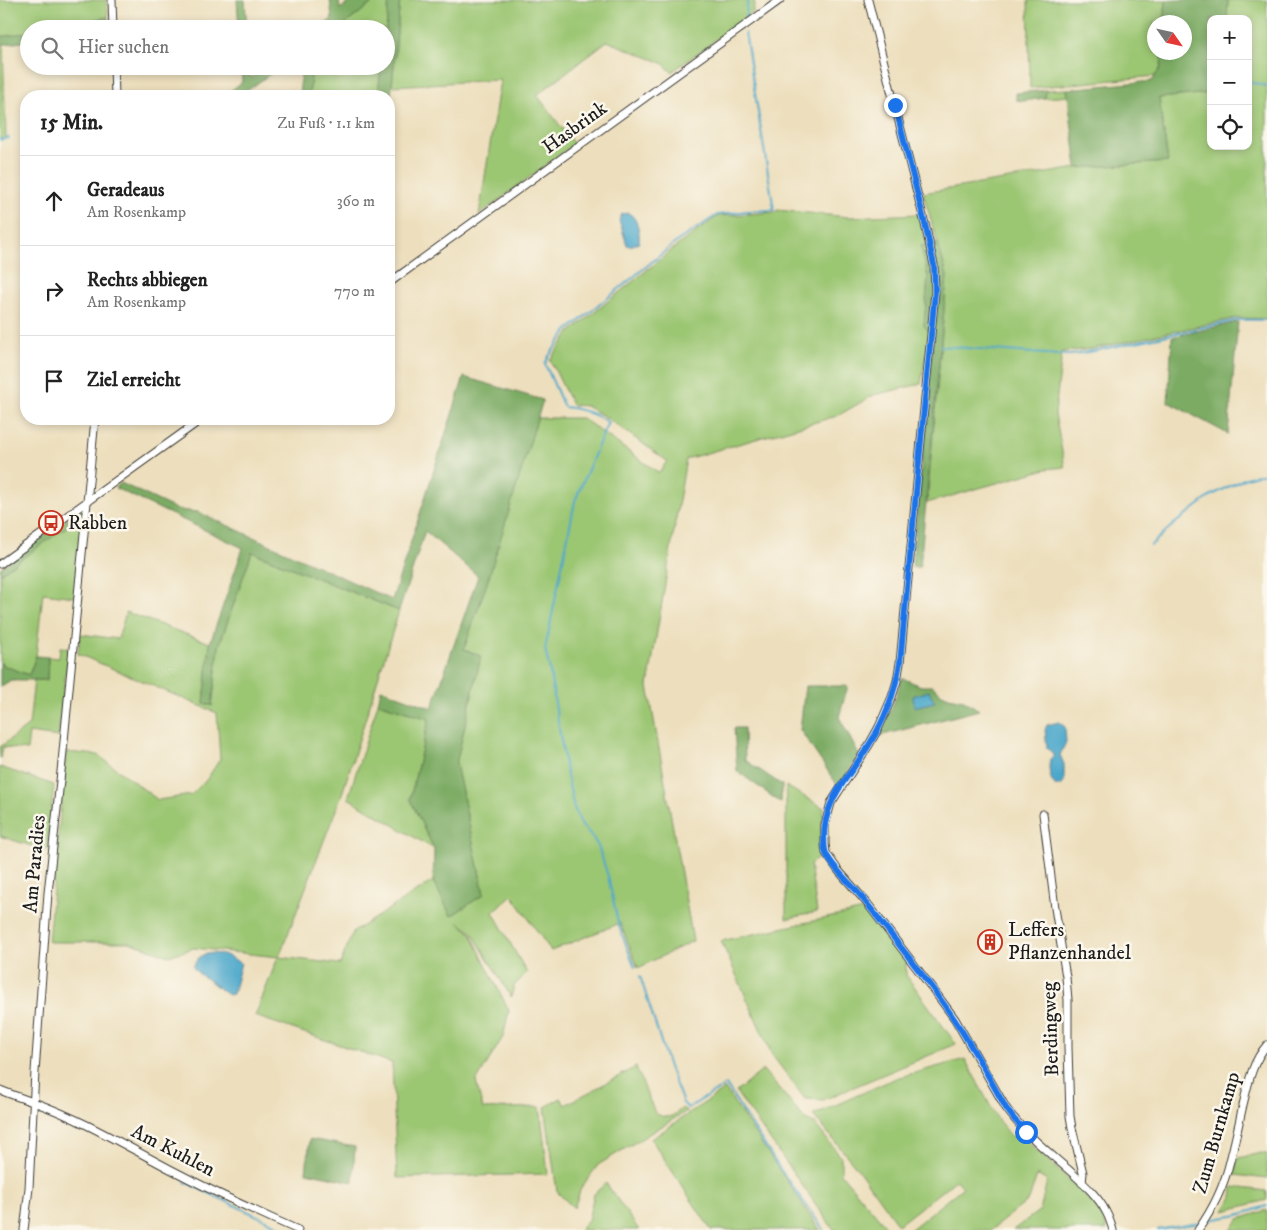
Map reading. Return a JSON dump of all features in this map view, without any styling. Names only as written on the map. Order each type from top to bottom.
[{"type":"street","points":[[112,0],[113,20]]},
{"type":"street","name":"Hasbrink","points":[[395,279],[780,0]]},
{"type":"street","points":[[868,0],[925,224],[934,265],[935,292],[897,681],[892,698],[879,727],[831,803],[825,825],[826,853],[838,870],[867,903],[955,1019],[1014,1119],[1096,1198],[1106,1211],[1113,1230]]},
{"type":"street","points":[[114,75],[115,90]]},
{"type":"street","name":"Am Paradies","points":[[24,1230],[29,1188],[33,1102],[50,876],[94,425]]},
{"type":"street","points":[[0,564],[194,425]]},
{"type":"street","name":"Berdingweg","points":[[1043,814],[1066,977],[1070,1116],[1083,1173],[1082,1183]]},
{"type":"street","name":"Zum Burnkamp","points":[[1198,1230],[1222,1189],[1250,1076],[1267,1045]]},
{"type":"street","name":"Am Kuhlen","points":[[0,1090],[33,1102],[105,1134],[171,1170],[298,1230]]},
{"type":"green space","points":[[0,0],[107,0],[108,17],[92,20],[20,20],[20,34],[0,37]]},
{"type":"green space","points":[[237,0],[245,0],[246,20],[238,20]]},
{"type":"green space","points":[[330,0],[339,0],[340,9],[352,0],[376,0],[350,20],[331,20]]},
{"type":"green space","points":[[376,0],[389,0],[387,20],[350,20]]},
{"type":"green space","points":[[389,0],[400,0],[395,53],[395,20],[387,20]]},
{"type":"green space","points":[[400,0],[755,0],[753,12],[672,72],[662,63],[607,41],[537,95],[574,144],[479,215],[500,80],[392,86],[393,75],[395,75]]},
{"type":"green space","points":[[1028,0],[1166,0],[1165,15],[1147,15],[1147,60],[1162,60],[1161,67],[1156,76],[1030,88]]},
{"type":"green space","points":[[1166,0],[1228,0],[1227,15],[1207,15],[1207,93],[1159,98],[1168,162],[1077,168],[1067,89],[1152,81],[1161,67],[1162,60],[1192,60],[1192,15],[1165,15]]},
{"type":"green space","points":[[1228,0],[1267,0],[1267,319],[1237,318],[1092,349],[1062,352],[1055,414],[1065,467],[1046,469],[927,503],[947,276],[923,193],[1077,168],[1168,162],[1159,98],[1207,93],[1207,150],[1252,150],[1252,15],[1227,15]]},
{"type":"green space","points":[[108,17],[108,20],[92,20]]},
{"type":"green space","points":[[20,34],[20,42],[0,45],[0,37]]},
{"type":"green space","points":[[3,44],[6,139],[0,139],[0,45]]},
{"type":"green space","points":[[242,75],[250,75],[251,78],[255,75],[269,75],[248,90],[232,90],[242,82]]},
{"type":"green space","points":[[301,75],[311,75],[310,90],[300,90]]},
{"type":"green space","points":[[311,75],[380,75],[379,90],[310,90]]},
{"type":"green space","points":[[380,75],[393,75],[392,90],[379,90]]},
{"type":"green space","points":[[1067,89],[1069,96],[1045,98],[1046,90]]},
{"type":"green space","points":[[1046,90],[1045,98],[1024,101],[1016,100],[1016,93]]},
{"type":"green space","points":[[777,210],[849,217],[919,214],[927,245],[921,246],[928,277],[924,326],[930,332],[921,384],[874,395],[837,416],[686,459],[648,686],[693,941],[638,968],[620,923],[551,951],[512,895],[493,912],[527,973],[514,986],[511,997],[471,931],[458,922],[470,932],[509,1011],[503,1037],[476,1082],[483,1109],[540,1107],[548,1174],[397,1178],[392,1063],[255,1016],[278,957],[194,948],[169,956],[129,942],[48,942],[66,752],[98,755],[158,800],[191,795],[207,779],[220,759],[217,713],[78,654],[80,634],[118,639],[126,612],[210,643],[204,703],[212,706],[219,646],[252,552],[399,611],[342,794],[279,957],[340,964],[353,932],[433,881],[451,916],[484,894],[456,764],[481,656],[464,649],[537,418],[582,418],[659,473],[667,461],[607,418],[586,406],[572,405],[550,360],[570,332],[683,241],[718,216],[776,212]]},
{"type":"green space","points":[[938,243],[947,276],[920,567],[912,567],[933,336],[924,326],[928,277],[921,246]]},
{"type":"green space","points":[[1238,322],[1228,434],[1168,402],[1172,337]]},
{"type":"green space","points":[[464,377],[543,400],[487,583],[464,649],[481,656],[456,764],[484,894],[451,916],[433,881],[434,849],[410,799],[429,719],[378,703],[381,689],[432,708],[478,576],[425,531],[399,611],[252,552],[219,646],[212,706],[204,703],[210,643],[243,548],[115,488],[121,483],[178,510],[198,512],[392,600]]},
{"type":"green space","points":[[84,508],[75,597],[43,593],[36,656],[29,675],[2,665],[0,662],[0,574],[71,523],[68,518]]},
{"type":"green space","points":[[68,518],[72,523],[0,574],[0,568]]},
{"type":"green space","points":[[60,647],[69,648],[58,737],[29,733],[27,750],[3,747],[0,758],[0,747],[29,725],[34,680],[47,680],[48,657],[59,658]]},
{"type":"green space","points":[[36,656],[48,657],[47,680],[11,680],[0,687],[0,662],[2,665],[29,675]]},
{"type":"green space","points":[[902,678],[921,686],[932,686],[942,694],[964,700],[979,710],[879,736]]},
{"type":"green space","points":[[805,686],[848,686],[839,717],[859,755],[838,786],[800,730]]},
{"type":"green space","points":[[378,703],[429,719],[410,799],[434,849],[348,798]]},
{"type":"green space","points":[[734,728],[744,728],[745,760],[782,785],[781,803],[737,771]]},
{"type":"green space","points":[[0,767],[54,785],[47,851],[0,836]]},
{"type":"green space","points":[[786,786],[824,808],[821,830],[823,855],[810,864],[817,912],[786,919]]},
{"type":"green space","points":[[864,910],[906,961],[906,975],[956,1044],[823,1100],[805,1099],[772,1055],[721,941]]},
{"type":"green space","points":[[965,1059],[998,1120],[1012,1137],[1020,1135],[1061,1172],[1101,1212],[1107,1230],[1013,1230],[1040,1210],[1047,1181],[1037,1175],[1029,1200],[991,1230],[910,1230],[963,1187],[956,1180],[898,1225],[856,1167],[813,1115],[896,1078]]},
{"type":"green space","points":[[636,1067],[655,1113],[666,1117],[676,1114],[682,1108],[687,1111],[598,1165],[581,1188],[574,1208],[557,1192],[545,1107],[561,1098],[565,1105]]},
{"type":"green space","points":[[763,1070],[805,1119],[814,1123],[841,1157],[841,1174],[889,1230],[834,1230],[736,1092]]},
{"type":"green space","points":[[725,1089],[820,1230],[711,1230],[651,1139]]},
{"type":"green space","points":[[310,1139],[355,1147],[353,1182],[306,1172]]},
{"type":"green space","points":[[1261,1153],[1267,1154],[1267,1179],[1235,1175],[1238,1158]]},
{"type":"green space","points":[[606,1183],[639,1230],[580,1230],[588,1220],[594,1194]]},
{"type":"green space","points":[[1233,1187],[1267,1191],[1267,1200],[1224,1211],[1232,1197]]},
{"type":"green space","points":[[1267,1210],[1267,1230],[1230,1230],[1239,1219]]},
{"type":"water","points":[[628,213],[634,218],[638,226],[639,235],[639,243],[629,246],[627,245],[619,220],[622,214]]},
{"type":"water","points":[[929,691],[935,702],[914,707],[913,696]]},
{"type":"water","points":[[1059,722],[1065,727],[1066,742],[1060,755],[1064,764],[1064,783],[1056,786],[1050,777],[1050,759],[1054,755],[1047,748],[1045,730],[1047,725]]},
{"type":"water","points":[[213,953],[226,955],[241,963],[233,994],[228,995],[225,993],[193,967],[200,956]]},
{"type":"waterway","points":[[745,20],[748,0]]},
{"type":"waterway","points":[[635,967],[621,932],[608,876],[598,846],[582,826],[574,808],[545,650],[575,501],[608,422],[587,412],[564,407],[545,364],[567,331],[679,240],[717,215],[774,210],[745,32]]},
{"type":"waterway","points":[[1252,83],[1267,86]]},
{"type":"waterway","points":[[0,140],[9,138]]},
{"type":"waterway","points":[[941,346],[1070,355],[1238,320],[1267,320]]},
{"type":"waterway","points":[[1151,545],[1174,524],[1212,495],[1244,479],[1259,474],[1267,474]]},
{"type":"waterway","points":[[640,976],[669,1067],[683,1103],[688,1108],[726,1085],[780,1169],[824,1230]]},
{"type":"waterway","points":[[185,1182],[279,1226]]},
{"type":"waterway","points":[[1209,1220],[1238,1215],[1267,1206]]},
{"type":"waterway","points":[[1158,1230],[1200,1223]]},
{"type":"place","name":"Rabben","points":[[51,523]]},
{"type":"place","name":"Leffers Pflanzenhandel","points":[[990,942]]},
{"type":"route","points":[[895,105],[934,265],[935,292],[897,681],[892,698],[879,727],[831,803],[824,834],[826,853],[838,870],[867,903],[955,1019],[1006,1108],[1026,1132]]}]
